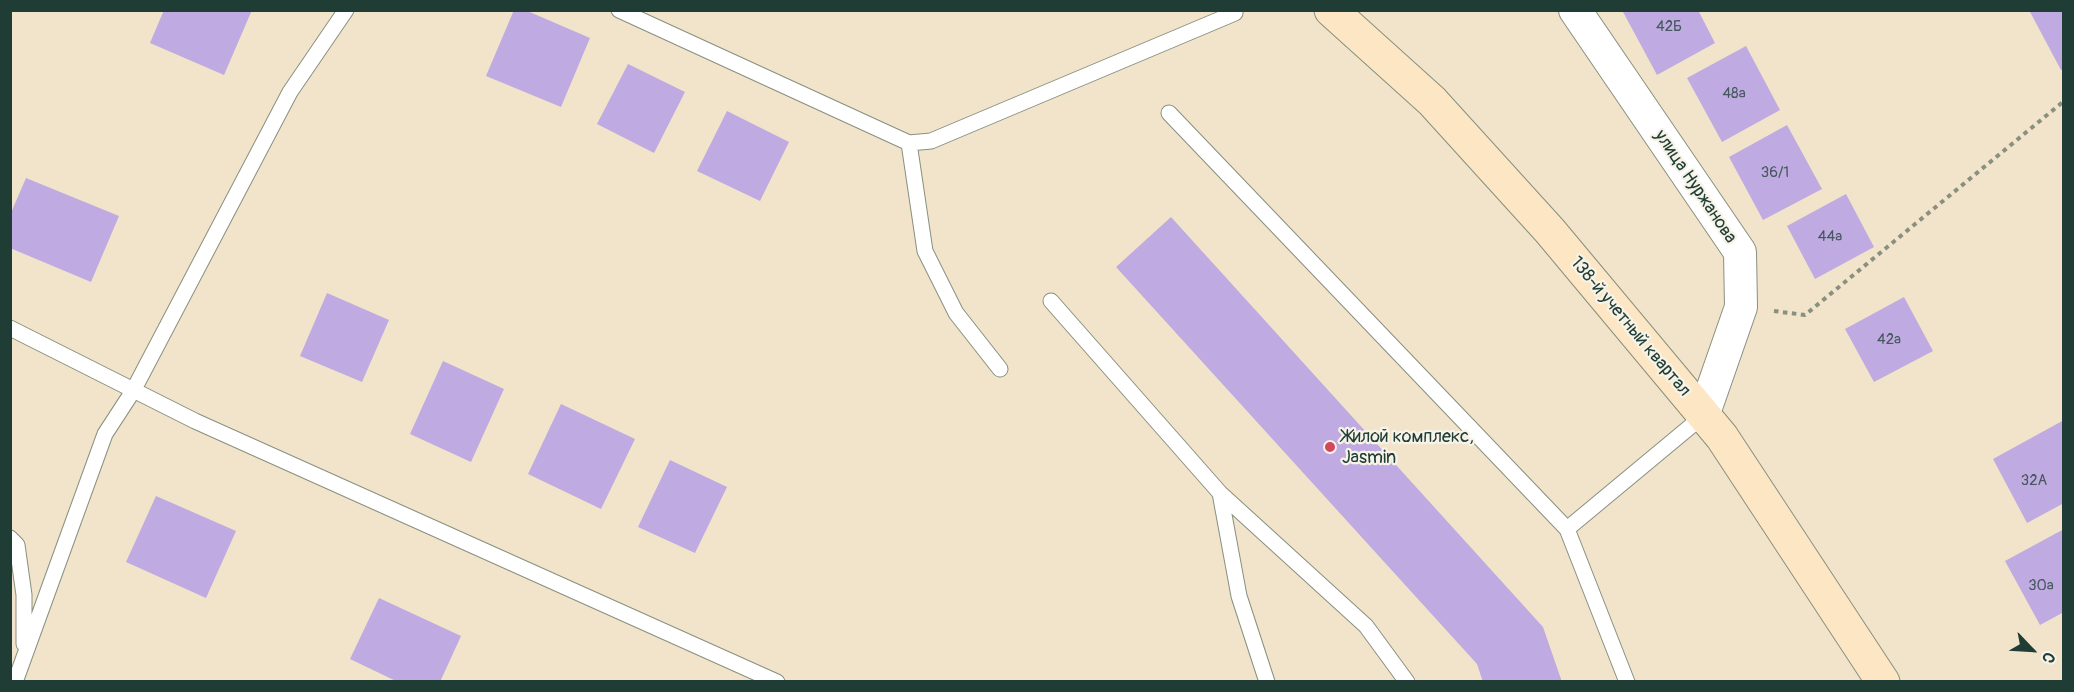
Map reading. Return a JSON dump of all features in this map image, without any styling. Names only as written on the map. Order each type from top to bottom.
[{"type":"main road","name":"138-й учетный квартал","points":[[1331,10],[1432,101],[1550,231],[1722,437],[1883,681]]},
{"type":"street","name":"улица Нуржанова","points":[[1575,10],[1740,252],[1741,307],[1703,416]]},
{"type":"lane","points":[[15,681],[105,434],[133,391],[290,92],[346,10]]},
{"type":"lane","points":[[619,10],[909,143],[931,141],[1235,14]]},
{"type":"lane","points":[[1169,113],[1567,529],[1627,681]]},
{"type":"lane","points":[[909,143],[925,251],[956,313],[1000,369]]},
{"type":"lane","points":[[1051,301],[1220,493],[1366,626],[1407,681]]},
{"type":"lane","points":[[10,328],[133,391],[217,430],[777,681]]},
{"type":"lane","points":[[1567,529],[1703,416]]},
{"type":"lane","points":[[1220,493],[1239,596],[1267,681]]},
{"type":"lane","points":[[10,538],[17,545],[24,595],[24,656]]},
{"type":"path","points":[[1741,307],[1805,315],[2064,101]]},
{"type":"building","points":[[164,10],[252,10],[224,75],[150,43]]},
{"type":"building","points":[[514,10],[525,10],[590,38],[561,107],[486,76]]},
{"type":"building","points":[[1622,10],[1698,10],[1715,43],[1657,75]]},
{"type":"building","points":[[2029,10],[2064,10],[2064,69],[2061,70]]},
{"type":"building","points":[[1746,46],[1780,110],[1722,142],[1687,78]]},
{"type":"building","points":[[628,64],[685,92],[654,153],[597,124]]},
{"type":"building","points":[[727,111],[789,142],[760,201],[697,171]]},
{"type":"building","points":[[1787,125],[1822,189],[1763,220],[1729,157]]},
{"type":"building","points":[[26,178],[119,216],[91,282],[10,248],[10,215]]},
{"type":"building","points":[[1846,194],[1874,247],[1815,279],[1787,226]]},
{"type":"building","name":"Жилой комплекс, Jasmin","points":[[1171,217],[1543,627],[1562,682],[1483,682],[1477,664],[1116,267]]},
{"type":"building","points":[[327,293],[389,320],[362,382],[300,356]]},
{"type":"building","points":[[1904,297],[1933,351],[1874,382],[1845,329]]},
{"type":"building","points":[[443,361],[504,389],[471,462],[410,434]]},
{"type":"building","points":[[561,404],[635,439],[601,509],[528,474]]},
{"type":"building","points":[[2064,420],[2064,503],[2027,523],[1993,459]]},
{"type":"building","points":[[670,460],[727,487],[695,553],[638,527]]},
{"type":"building","points":[[156,496],[236,531],[206,598],[126,562]]},
{"type":"building","points":[[2064,529],[2064,612],[2040,625],[2005,561]]},
{"type":"building","points":[[379,598],[461,636],[440,682],[398,682],[350,659]]},
{"type":"place","name":"Жилой комплекс, Jasmin","points":[[1330,447]]}]
